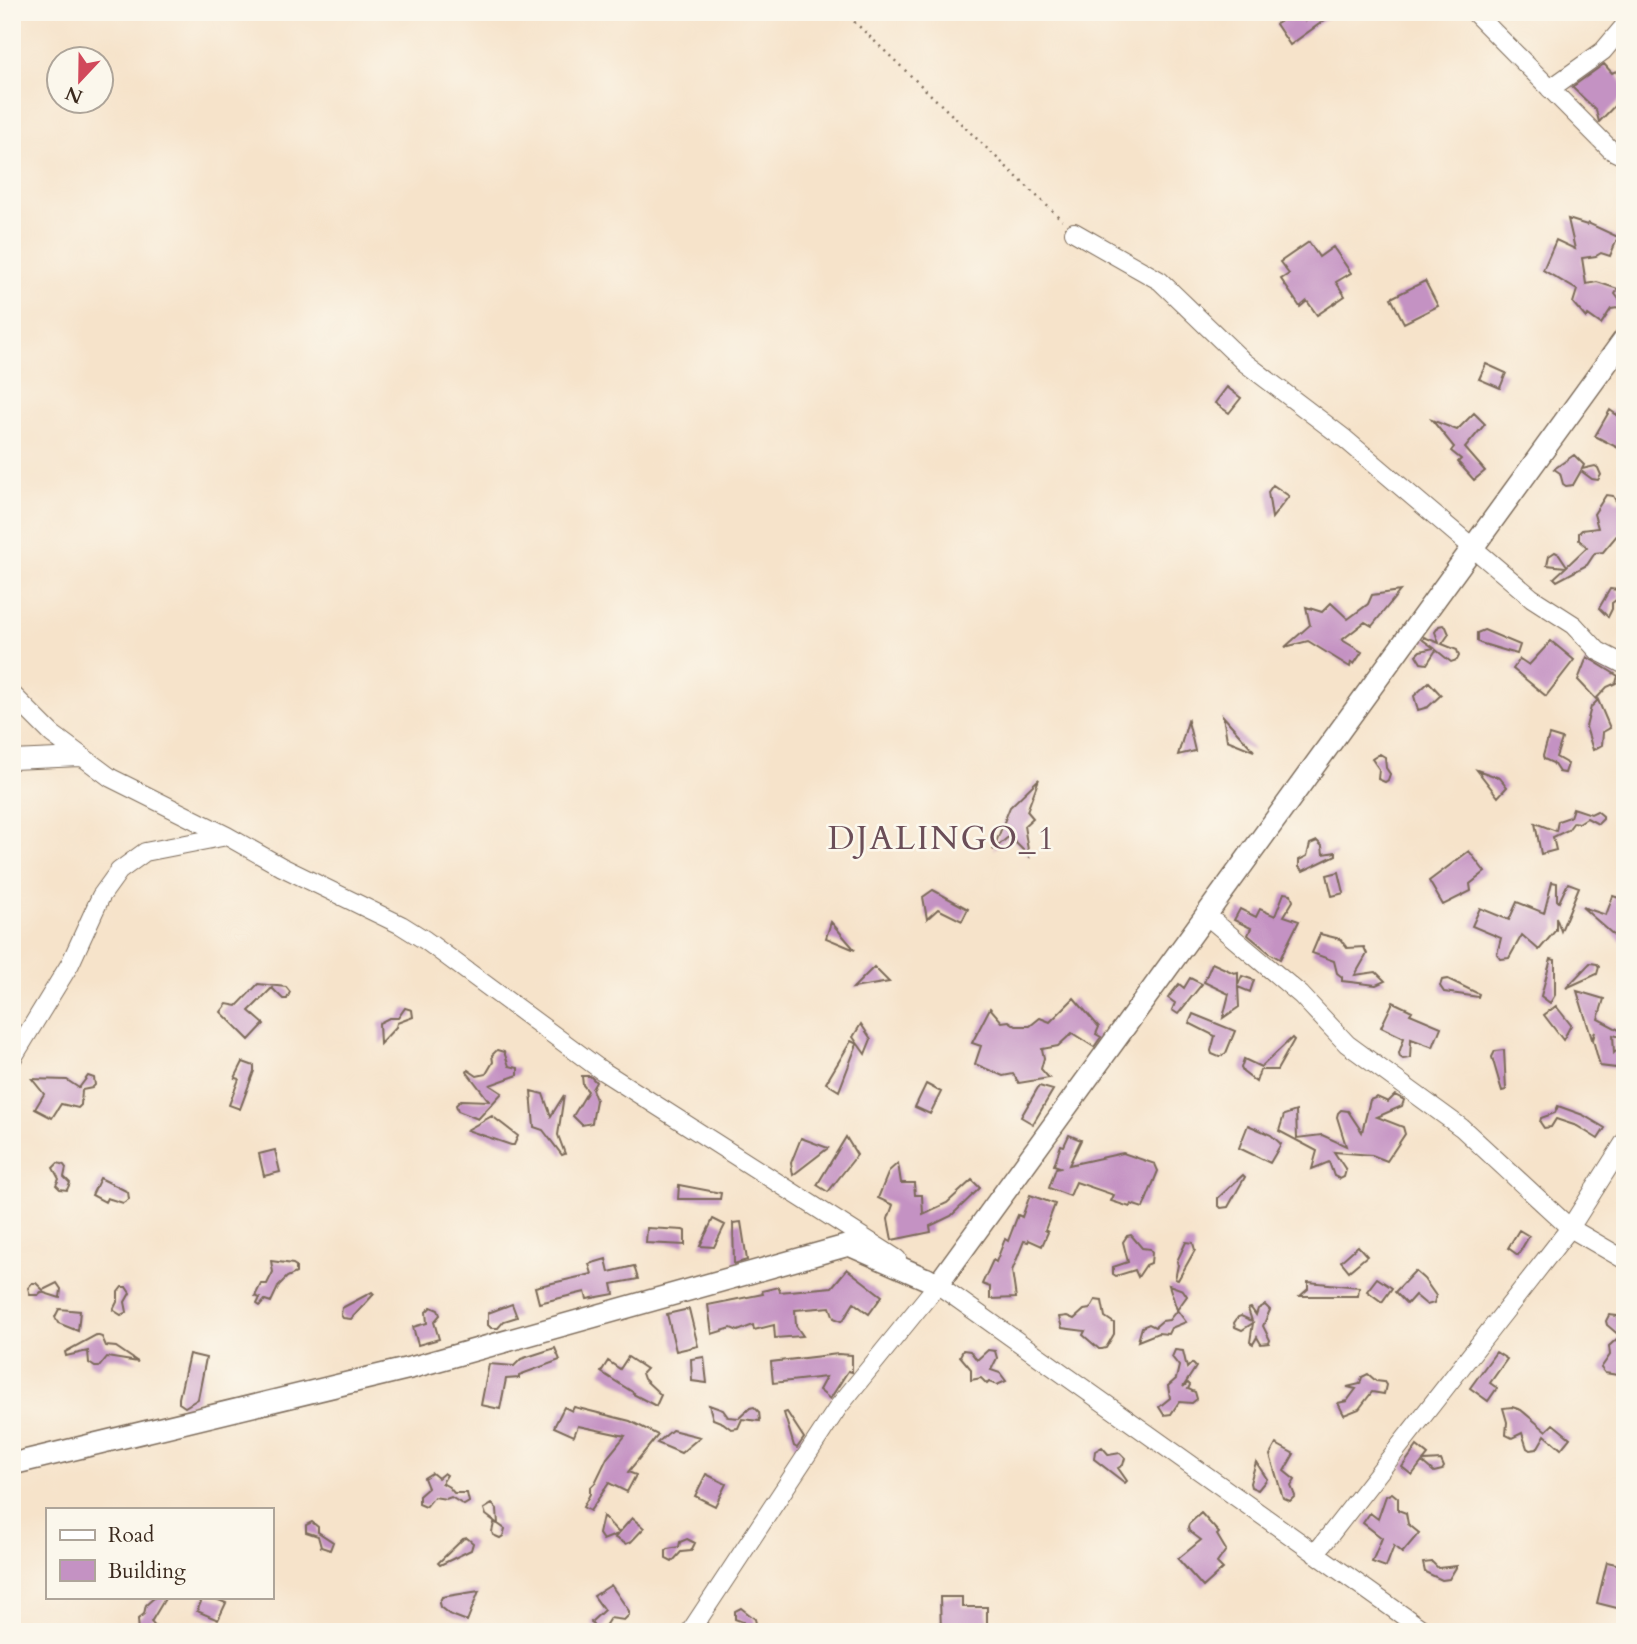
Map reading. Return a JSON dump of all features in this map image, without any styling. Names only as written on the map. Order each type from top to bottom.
[{"type":"street","points":[[1474,12],[1611,150],[1625,157]]},
{"type":"street","points":[[1550,89],[1603,51],[1625,25]]},
{"type":"street","points":[[1074,232],[1160,281],[1244,362],[1345,439],[1532,598],[1574,625],[1598,651],[1625,665]]},
{"type":"street","points":[[690,1632],[839,1406],[938,1284],[1625,338]]},
{"type":"street","points":[[12,694],[52,734],[111,778],[409,930],[601,1070],[938,1284],[1426,1632]]},
{"type":"street","points":[[12,760],[80,757]]},
{"type":"street","points":[[12,1059],[70,964],[101,896],[119,871],[145,852],[227,836]]},
{"type":"street","points":[[1206,915],[1301,995],[1347,1044],[1462,1128],[1570,1228],[1625,1260]]},
{"type":"street","points":[[1315,1554],[1570,1228],[1625,1141]]},
{"type":"street","points":[[12,1464],[414,1367],[849,1245],[938,1284]]},
{"type":"path","points":[[844,12],[1074,232]]},
{"type":"building","points":[[1294,12],[1299,12],[1305,21],[1316,12],[1336,12],[1290,45],[1276,24]]},
{"type":"building","points":[[1604,64],[1612,73],[1616,71],[1625,87],[1625,95],[1599,122],[1596,110],[1572,87]]},
{"type":"building","points":[[1568,219],[1587,225],[1588,223],[1618,237],[1610,256],[1601,253],[1582,258],[1586,284],[1597,282],[1618,289],[1615,294],[1625,307],[1611,309],[1601,324],[1588,315],[1586,318],[1573,303],[1577,290],[1543,270],[1556,240],[1575,249]]},
{"type":"building","points":[[1309,242],[1319,257],[1333,247],[1351,273],[1336,282],[1345,296],[1317,315],[1307,301],[1300,307],[1281,279],[1289,274],[1280,262]]},
{"type":"building","points":[[1425,281],[1438,306],[1404,323],[1391,298]]},
{"type":"building","points":[[1486,364],[1506,373],[1500,388],[1479,379]]},
{"type":"building","points":[[1227,387],[1241,398],[1229,413],[1215,403]]},
{"type":"building","points":[[1610,410],[1625,421],[1625,440],[1620,449],[1595,436]]},
{"type":"building","points":[[1474,413],[1485,424],[1465,448],[1485,471],[1474,480],[1458,462],[1461,459],[1451,451],[1454,447],[1432,420],[1457,430]]},
{"type":"building","points":[[1574,455],[1584,465],[1582,469],[1595,466],[1598,468],[1601,475],[1598,480],[1581,471],[1573,485],[1563,484],[1560,473],[1554,469]]},
{"type":"building","points":[[1273,485],[1289,496],[1272,518],[1268,492]]},
{"type":"building","points":[[1606,495],[1613,496],[1616,501],[1625,500],[1625,535],[1618,534],[1603,552],[1595,553],[1587,565],[1557,581],[1554,578],[1566,567],[1547,565],[1549,556],[1555,552],[1559,554],[1567,566],[1587,547],[1579,540],[1579,533],[1582,530],[1598,528],[1594,514]]},
{"type":"building","points":[[1610,589],[1618,590],[1620,597],[1612,603],[1608,617],[1599,608]]},
{"type":"building","points":[[1400,591],[1372,626],[1365,622],[1342,640],[1362,652],[1354,664],[1351,662],[1350,667],[1308,641],[1285,647],[1310,625],[1306,607],[1322,612],[1331,603],[1348,619],[1368,604],[1372,595]]},
{"type":"building","points":[[1443,625],[1449,634],[1442,644],[1457,650],[1457,660],[1451,662],[1436,650],[1427,664],[1421,663],[1416,655],[1420,651],[1434,648],[1423,640],[1424,637],[1439,643],[1435,632]]},
{"type":"building","points":[[1484,630],[1520,645],[1517,654],[1477,641],[1477,633]]},
{"type":"building","points":[[1551,641],[1574,660],[1546,696],[1513,669],[1520,659],[1529,665]]},
{"type":"building","points":[[1587,657],[1618,676],[1616,683],[1607,687],[1596,699],[1578,680]]},
{"type":"building","points":[[1429,682],[1441,695],[1428,707],[1418,710],[1414,696]]},
{"type":"building","points":[[1598,700],[1610,728],[1603,732],[1602,745],[1593,750],[1586,727],[1591,707]]},
{"type":"building","points":[[1223,716],[1254,751],[1227,740]]},
{"type":"building","points":[[1188,721],[1195,751],[1178,755]]},
{"type":"building","points":[[1549,735],[1562,739],[1556,757],[1568,764],[1565,773],[1559,772],[1553,763],[1544,759]]},
{"type":"building","points":[[1380,754],[1385,757],[1386,768],[1390,774],[1385,782],[1378,779],[1379,769],[1372,759]]},
{"type":"building","points":[[1477,770],[1500,778],[1507,787],[1498,797]]},
{"type":"building","points":[[1039,779],[1027,811],[1033,818],[1024,826],[1029,856],[1011,838],[1013,833],[993,850],[1010,807]]},
{"type":"building","points":[[1573,808],[1591,814],[1597,811],[1603,819],[1598,824],[1587,818],[1579,823],[1574,822],[1568,830],[1553,837],[1556,850],[1541,854],[1535,823],[1556,831],[1558,821],[1570,817]]},
{"type":"building","points":[[1317,841],[1322,846],[1323,854],[1336,852],[1336,855],[1303,871],[1299,867],[1299,860],[1307,856],[1310,844]]},
{"type":"building","points":[[1469,851],[1485,872],[1470,884],[1471,891],[1443,905],[1429,881]]},
{"type":"building","points":[[1339,872],[1344,893],[1332,896],[1327,875]]},
{"type":"building","points":[[1552,882],[1557,883],[1559,902],[1568,883],[1579,887],[1561,931],[1556,917],[1556,930],[1539,950],[1522,935],[1509,958],[1501,959],[1497,954],[1501,938],[1472,926],[1480,908],[1509,920],[1517,902],[1544,913]]},
{"type":"building","points":[[933,890],[968,909],[962,921],[938,909],[927,919],[923,897]]},
{"type":"building","points":[[1284,893],[1291,894],[1293,901],[1284,916],[1299,921],[1280,959],[1248,935],[1251,928],[1234,920],[1240,909],[1256,917],[1260,909],[1275,916]]},
{"type":"building","points":[[1613,896],[1625,900],[1625,945],[1582,907],[1606,915]]},
{"type":"building","points":[[831,922],[855,950],[826,938]]},
{"type":"building","points":[[1320,934],[1340,939],[1347,948],[1364,947],[1367,954],[1355,975],[1376,972],[1385,981],[1376,985],[1342,981],[1334,961],[1312,953]]},
{"type":"building","points":[[1551,959],[1555,960],[1555,995],[1550,1003],[1541,996]]},
{"type":"building","points":[[1212,963],[1234,973],[1238,972],[1238,985],[1242,976],[1254,980],[1250,992],[1238,987],[1239,1007],[1223,1018],[1229,994],[1204,982]]},
{"type":"building","points":[[1590,963],[1599,967],[1597,974],[1566,988]]},
{"type":"building","points":[[874,967],[889,982],[853,988]]},
{"type":"building","points":[[1190,978],[1202,984],[1178,1014],[1172,1010],[1175,1003],[1168,998],[1179,984],[1184,988]]},
{"type":"building","points":[[1448,979],[1479,994],[1478,997],[1444,992],[1440,986],[1442,980]]},
{"type":"building","points":[[258,984],[286,987],[290,992],[287,999],[283,999],[272,988],[249,1011],[264,1024],[249,1040],[221,1012],[227,1004],[237,1006]]},
{"type":"building","points":[[1577,991],[1604,999],[1598,1019],[1625,1033],[1625,1038],[1613,1035],[1614,1053],[1625,1042],[1625,1069],[1600,1066],[1593,1040],[1595,1032],[1592,1039]]},
{"type":"building","points":[[1074,998],[1099,1027],[1096,1034],[1101,1037],[1094,1047],[1072,1033],[1058,1046],[1042,1049],[1044,1058],[1041,1069],[1049,1078],[1019,1083],[1013,1074],[1003,1076],[975,1064],[981,1046],[972,1043],[990,1008],[1002,1022],[1030,1026],[1040,1018],[1050,1022]]},
{"type":"building","points":[[1393,1002],[1412,1011],[1410,1014],[1441,1027],[1433,1047],[1411,1039],[1410,1058],[1400,1057],[1404,1038],[1381,1027]]},
{"type":"building","points":[[1556,1006],[1571,1025],[1563,1040],[1544,1015]]},
{"type":"building","points":[[405,1008],[412,1010],[413,1017],[397,1023],[380,1044],[379,1023],[389,1018],[398,1018]]},
{"type":"building","points":[[1193,1014],[1235,1031],[1226,1053],[1219,1057],[1212,1054],[1215,1036],[1189,1023]]},
{"type":"building","points":[[861,1024],[871,1039],[865,1054],[853,1037]]},
{"type":"building","points":[[1292,1038],[1294,1040],[1277,1070],[1260,1070],[1256,1082],[1243,1072],[1241,1068],[1244,1059],[1261,1067]]},
{"type":"building","points":[[851,1041],[857,1044],[839,1091],[826,1083]]},
{"type":"building","points":[[497,1050],[504,1052],[509,1066],[518,1068],[518,1075],[490,1085],[502,1093],[478,1119],[458,1111],[456,1105],[461,1100],[489,1101],[467,1072],[468,1070],[477,1076],[486,1074],[493,1062],[492,1055]]},
{"type":"building","points":[[1504,1050],[1506,1090],[1502,1091],[1492,1057],[1495,1051]]},
{"type":"building","points":[[243,1062],[254,1066],[254,1071],[240,1109],[229,1105],[239,1079],[235,1078]]},
{"type":"building","points":[[88,1076],[94,1078],[95,1085],[82,1090],[81,1105],[78,1108],[61,1104],[52,1118],[35,1109],[44,1094],[32,1079],[67,1080],[79,1088]]},
{"type":"building","points":[[582,1076],[590,1076],[596,1082],[592,1089],[596,1100],[592,1123],[582,1125],[573,1116],[588,1091],[583,1085]]},
{"type":"building","points":[[926,1084],[941,1092],[930,1114],[915,1107]]},
{"type":"building","points":[[1039,1086],[1053,1090],[1033,1124],[1021,1117]]},
{"type":"building","points":[[531,1091],[543,1094],[551,1116],[564,1095],[558,1135],[565,1154],[562,1155],[543,1130],[534,1127]]},
{"type":"building","points":[[1395,1095],[1404,1100],[1402,1106],[1377,1117],[1403,1127],[1405,1134],[1387,1161],[1372,1155],[1334,1152],[1346,1170],[1344,1177],[1340,1179],[1334,1176],[1329,1162],[1312,1169],[1317,1151],[1279,1131],[1284,1115],[1296,1111],[1297,1138],[1322,1135],[1346,1146],[1338,1113],[1341,1110],[1348,1111],[1362,1132],[1370,1100],[1377,1097],[1388,1102]]},
{"type":"building","points":[[1558,1106],[1583,1115],[1605,1128],[1598,1139],[1577,1126],[1556,1119],[1551,1127],[1544,1128],[1540,1122],[1541,1118],[1555,1113]]},
{"type":"building","points":[[492,1116],[518,1136],[514,1145],[467,1130]]},
{"type":"building","points":[[1248,1125],[1271,1135],[1281,1144],[1270,1163],[1239,1148]]},
{"type":"building","points":[[1069,1135],[1081,1140],[1069,1165],[1123,1153],[1155,1164],[1158,1171],[1143,1208],[1111,1201],[1114,1195],[1076,1182],[1070,1196],[1049,1188],[1056,1168],[1060,1167],[1054,1165],[1061,1145],[1064,1146]]},
{"type":"building","points":[[846,1137],[857,1155],[828,1192],[817,1185]]},
{"type":"building","points":[[801,1138],[828,1148],[793,1175],[791,1163]]},
{"type":"building","points":[[275,1150],[280,1172],[264,1176],[259,1154]]},
{"type":"building","points":[[58,1163],[66,1168],[64,1177],[70,1183],[67,1190],[56,1185],[59,1179],[53,1168]]},
{"type":"building","points":[[898,1163],[901,1183],[914,1183],[915,1195],[922,1195],[923,1214],[947,1203],[972,1180],[980,1188],[951,1216],[930,1226],[931,1232],[892,1240],[888,1219],[893,1205],[878,1198],[889,1171]]},
{"type":"building","points":[[1243,1175],[1245,1177],[1228,1207],[1221,1208],[1218,1198]]},
{"type":"building","points":[[100,1178],[128,1192],[129,1199],[123,1203],[107,1198],[105,1202],[92,1195]]},
{"type":"building","points":[[679,1185],[721,1193],[720,1199],[678,1199]]},
{"type":"building","points":[[1030,1195],[1055,1204],[1045,1230],[1048,1232],[1042,1246],[1029,1240],[1024,1241],[1012,1271],[1016,1298],[990,1299],[990,1287],[982,1284],[993,1260],[996,1262],[1005,1239],[1008,1241],[1018,1215],[1022,1217]]},
{"type":"building","points":[[713,1219],[725,1225],[714,1247],[700,1246]]},
{"type":"building","points":[[741,1222],[747,1260],[734,1264],[733,1223]]},
{"type":"building","points":[[647,1228],[683,1230],[685,1245],[646,1243]]},
{"type":"building","points":[[1519,1230],[1529,1236],[1518,1255],[1508,1248]]},
{"type":"building","points":[[1131,1235],[1142,1248],[1150,1249],[1151,1263],[1146,1265],[1138,1277],[1135,1270],[1116,1276],[1113,1274],[1113,1267],[1128,1262],[1123,1242]]},
{"type":"building","points":[[1186,1242],[1193,1243],[1195,1250],[1178,1280],[1175,1279],[1177,1261]]},
{"type":"building","points":[[1358,1246],[1367,1256],[1349,1271],[1341,1261]]},
{"type":"building","points":[[606,1259],[609,1272],[634,1266],[638,1279],[612,1284],[614,1294],[587,1299],[585,1292],[539,1303],[535,1287],[592,1274],[589,1264]]},
{"type":"building","points":[[271,1261],[293,1264],[296,1266],[296,1273],[279,1285],[271,1302],[265,1300],[260,1306],[257,1304],[260,1298],[255,1296],[261,1284],[267,1284],[273,1272]]},
{"type":"building","points":[[847,1269],[882,1296],[869,1314],[854,1303],[841,1321],[834,1318],[830,1307],[795,1310],[796,1326],[803,1336],[775,1338],[774,1325],[754,1330],[753,1325],[738,1331],[731,1328],[712,1334],[708,1305],[763,1294],[762,1291],[779,1287],[780,1292],[832,1287]]},
{"type":"building","points":[[1415,1271],[1436,1296],[1434,1303],[1427,1305],[1415,1295],[1407,1304],[1395,1292]]},
{"type":"building","points":[[1377,1278],[1392,1288],[1382,1302],[1367,1291]]},
{"type":"building","points":[[1308,1282],[1359,1287],[1358,1296],[1300,1296],[1308,1289]]},
{"type":"building","points":[[32,1283],[36,1283],[43,1290],[57,1283],[61,1289],[60,1298],[41,1292],[38,1295],[30,1295],[28,1288]]},
{"type":"building","points":[[1169,1285],[1183,1290],[1187,1296],[1177,1310]]},
{"type":"building","points":[[122,1287],[126,1287],[130,1293],[125,1302],[127,1312],[121,1315],[113,1310]]},
{"type":"building","points":[[372,1292],[374,1294],[351,1319],[343,1318],[342,1308]]},
{"type":"building","points":[[1095,1300],[1102,1301],[1105,1317],[1114,1323],[1114,1334],[1106,1348],[1102,1349],[1083,1335],[1085,1331],[1062,1328],[1059,1317],[1074,1319],[1084,1310],[1090,1309]]},
{"type":"building","points":[[512,1304],[517,1317],[504,1321],[498,1328],[488,1325],[488,1313]]},
{"type":"building","points":[[1265,1305],[1270,1310],[1263,1326],[1270,1340],[1269,1343],[1261,1344],[1257,1337],[1253,1344],[1250,1342],[1253,1323],[1242,1330],[1235,1327],[1234,1323],[1241,1316],[1252,1321],[1248,1309],[1251,1308],[1256,1315],[1258,1309]]},
{"type":"building","points":[[431,1307],[438,1310],[440,1315],[434,1322],[439,1339],[418,1345],[413,1327],[427,1323],[426,1312]]},
{"type":"building","points":[[59,1309],[80,1311],[78,1331],[58,1323],[55,1317]]},
{"type":"building","points":[[689,1309],[698,1346],[676,1351],[667,1314]]},
{"type":"building","points":[[1177,1310],[1186,1322],[1171,1328],[1168,1334],[1158,1333],[1138,1341],[1142,1327],[1149,1324],[1155,1327],[1162,1321],[1169,1320]]},
{"type":"building","points":[[1609,1315],[1617,1316],[1625,1328],[1625,1376],[1605,1373],[1601,1368],[1610,1355],[1609,1346],[1620,1336],[1607,1325]]},
{"type":"building","points":[[96,1335],[102,1337],[106,1346],[116,1347],[138,1362],[107,1357],[99,1367],[95,1367],[89,1363],[88,1351],[66,1356],[65,1352]]},
{"type":"building","points":[[555,1348],[560,1360],[519,1375],[519,1378],[506,1379],[500,1409],[481,1405],[489,1364],[514,1366],[521,1359]]},
{"type":"building","points":[[963,1350],[970,1351],[977,1360],[988,1350],[995,1351],[997,1358],[991,1370],[1000,1373],[1006,1381],[997,1385],[989,1382],[987,1384],[981,1378],[971,1380],[971,1369],[960,1356]]},
{"type":"building","points":[[1175,1350],[1183,1351],[1187,1368],[1192,1363],[1196,1367],[1183,1387],[1188,1383],[1188,1389],[1195,1392],[1197,1399],[1192,1403],[1179,1402],[1171,1414],[1164,1415],[1159,1407],[1170,1398],[1168,1386],[1176,1379],[1179,1366],[1172,1357]]},
{"type":"building","points":[[1496,1352],[1507,1359],[1490,1383],[1497,1388],[1488,1401],[1470,1388]]},
{"type":"building","points":[[189,1354],[206,1358],[198,1399],[185,1407],[179,1403],[179,1398]]},
{"type":"building","points":[[838,1354],[852,1355],[852,1372],[848,1371],[830,1399],[819,1390],[826,1377],[773,1383],[771,1362]]},
{"type":"building","points":[[628,1357],[646,1369],[642,1373],[644,1379],[661,1395],[656,1406],[601,1372],[608,1361],[620,1369]]},
{"type":"building","points":[[704,1357],[707,1383],[692,1381],[691,1359]]},
{"type":"building","points":[[1368,1374],[1376,1381],[1384,1382],[1384,1394],[1372,1392],[1359,1409],[1344,1415],[1338,1403],[1347,1401],[1356,1389],[1347,1387],[1360,1384],[1362,1377]]},
{"type":"building","points":[[709,1405],[723,1410],[728,1417],[739,1418],[754,1407],[759,1412],[760,1421],[742,1419],[738,1428],[731,1429],[713,1419]]},
{"type":"building","points":[[564,1407],[572,1411],[574,1407],[630,1421],[658,1435],[628,1472],[636,1475],[627,1492],[609,1483],[590,1511],[583,1507],[590,1488],[607,1458],[625,1436],[578,1426],[574,1436],[554,1427]]},
{"type":"building","points":[[1503,1408],[1521,1410],[1546,1431],[1553,1424],[1570,1438],[1561,1449],[1545,1435],[1537,1449],[1530,1450],[1522,1433],[1512,1438],[1506,1435],[1507,1422]]},
{"type":"building","points":[[787,1412],[804,1438],[797,1448],[794,1446],[784,1413]]},
{"type":"building","points":[[672,1430],[700,1437],[681,1453],[657,1443]]},
{"type":"building","points":[[1276,1444],[1294,1454],[1284,1471],[1295,1480],[1291,1486],[1295,1496],[1290,1501],[1283,1498],[1270,1455]]},
{"type":"building","points":[[1417,1446],[1428,1455],[1423,1461],[1441,1460],[1444,1467],[1442,1470],[1434,1472],[1422,1462],[1412,1475],[1402,1467]]},
{"type":"building","points":[[1102,1447],[1109,1455],[1120,1453],[1125,1458],[1123,1465],[1118,1468],[1127,1481],[1125,1483],[1094,1459],[1095,1451]]},
{"type":"building","points":[[1256,1462],[1267,1479],[1258,1490],[1251,1487],[1250,1483]]},
{"type":"building","points":[[432,1473],[438,1478],[444,1473],[447,1475],[442,1483],[454,1493],[467,1493],[469,1502],[464,1505],[451,1497],[434,1497],[426,1507],[419,1504],[419,1496],[428,1488],[424,1478]]},
{"type":"building","points":[[706,1474],[726,1484],[715,1506],[695,1496]]},
{"type":"building","points":[[1392,1493],[1398,1498],[1398,1510],[1406,1513],[1408,1524],[1419,1533],[1402,1553],[1394,1546],[1386,1567],[1372,1562],[1382,1538],[1363,1523],[1370,1513],[1378,1519],[1386,1496]]},
{"type":"building","points":[[492,1504],[497,1509],[498,1524],[486,1515],[484,1509]]},
{"type":"building","points":[[1201,1513],[1219,1533],[1217,1535],[1226,1550],[1217,1563],[1223,1569],[1203,1587],[1178,1559],[1201,1540],[1189,1531],[1188,1527]]},
{"type":"building","points":[[603,1516],[619,1533],[632,1518],[644,1528],[626,1544],[615,1538],[618,1534],[603,1540],[599,1534]]},
{"type":"building","points":[[312,1522],[318,1527],[318,1532],[333,1542],[330,1550],[321,1547],[318,1536],[306,1532],[306,1525]]},
{"type":"building","points":[[494,1523],[505,1529],[500,1538],[492,1532]]},
{"type":"building","points":[[467,1538],[473,1543],[471,1550],[440,1565],[438,1563],[463,1539]]},
{"type":"building","points":[[687,1539],[695,1543],[691,1551],[681,1552],[672,1562],[666,1559],[668,1549],[679,1547],[680,1542]]},
{"type":"building","points":[[1432,1562],[1438,1568],[1457,1566],[1449,1579],[1442,1580],[1425,1572],[1423,1563]]},
{"type":"building","points":[[1607,1562],[1625,1566],[1625,1595],[1621,1609],[1597,1603]]},
{"type":"building","points":[[611,1585],[629,1615],[624,1620],[610,1618],[603,1629],[596,1630],[591,1622],[604,1610],[594,1596]]},
{"type":"building","points":[[479,1591],[467,1621],[440,1607],[442,1597]]},
{"type":"building","points":[[940,1597],[962,1597],[962,1607],[987,1607],[987,1627],[957,1627],[957,1632],[941,1632]]},
{"type":"building","points":[[154,1598],[165,1598],[151,1622],[158,1630],[147,1629],[146,1632],[139,1632],[138,1619],[144,1614],[146,1605]]},
{"type":"building","points":[[203,1598],[214,1598],[226,1603],[218,1620],[197,1611]]},
{"type":"building","points":[[741,1608],[755,1619],[758,1632],[750,1632],[743,1622],[735,1619],[735,1611]]},
{"type":"district","name":"DJALINGO_1","points":[[942,838]]}]
